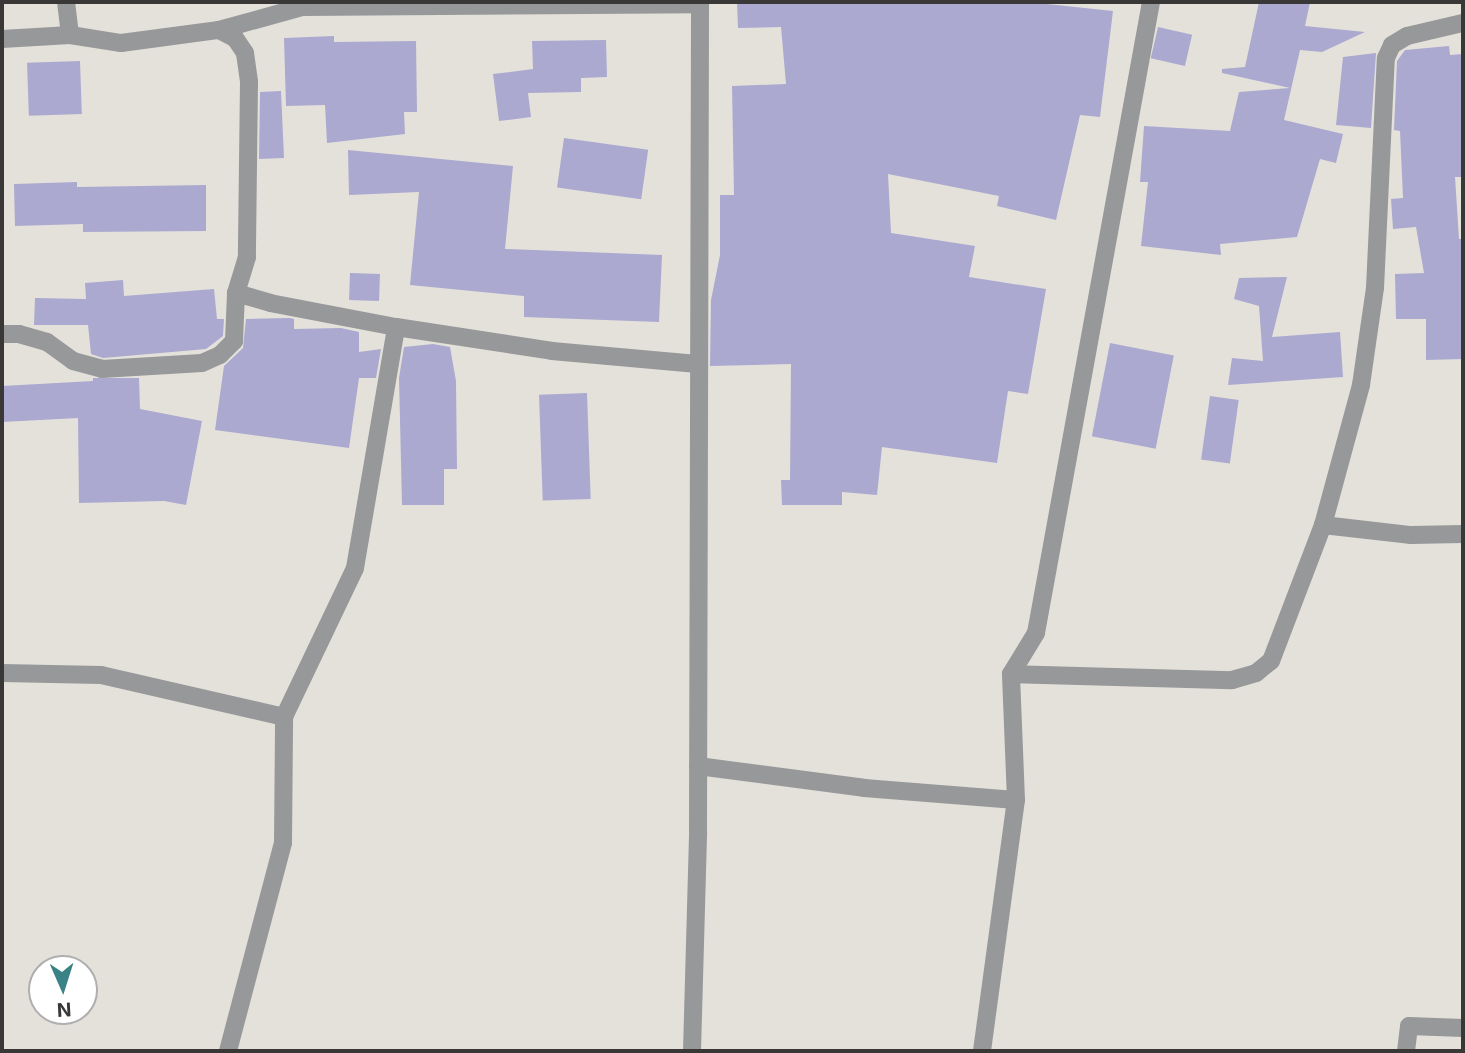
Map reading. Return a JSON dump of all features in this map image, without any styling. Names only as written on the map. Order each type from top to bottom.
[{"type":"street","points":[[66,2],[70,35]]},
{"type":"street","points":[[982,1051],[1016,800],[1011,674],[1036,633],[1151,2]]},
{"type":"street","points":[[2,39],[70,35],[121,43],[219,30],[302,7],[700,3],[698,766],[692,1051]]},
{"type":"street","points":[[1011,674],[1232,680],[1256,673],[1272,661],[1323,525],[1361,385],[1375,288],[1386,58],[1392,45],[1407,36],[1463,23]]},
{"type":"street","points":[[2,334],[19,334],[47,342],[73,361],[102,369],[202,363],[220,355],[234,341],[236,293],[247,257],[249,82],[245,53],[235,38],[219,30]]},
{"type":"street","points":[[236,293],[270,303],[396,327],[552,351],[697,364]]},
{"type":"street","points":[[228,1051],[283,843],[284,717],[355,568],[396,327]]},
{"type":"street","points":[[1323,525],[1411,535],[1463,534]]},
{"type":"street","points":[[2,673],[101,675],[284,717]]},
{"type":"street","points":[[698,766],[864,788],[1016,800]]},
{"type":"street","points":[[1406,1051],[1409,1026],[1463,1028]]},
{"type":"building","points":[[737,2],[1028,2],[1113,11],[1100,117],[1080,115],[1056,220],[997,206],[999,196],[888,174],[891,233],[975,246],[969,277],[1046,289],[1028,394],[1008,391],[997,463],[882,447],[877,495],[842,492],[842,505],[782,505],[781,480],[790,480],[791,364],[710,366],[711,300],[720,255],[720,195],[734,195],[732,86],[786,84],[781,27],[738,28]]},
{"type":"building","points":[[1259,2],[1310,2],[1305,26],[1365,32],[1322,52],[1300,50],[1284,120],[1343,134],[1336,163],[1320,159],[1297,237],[1220,244],[1221,255],[1141,246],[1148,182],[1140,182],[1144,126],[1230,131],[1239,92],[1290,88],[1222,73],[1222,69],[1245,67]]},
{"type":"building","points":[[1158,27],[1192,35],[1185,66],[1151,58]]},
{"type":"building","points":[[334,36],[334,42],[416,41],[417,112],[404,112],[405,134],[327,143],[325,105],[286,106],[284,38]]},
{"type":"building","points":[[606,40],[607,77],[581,78],[581,92],[528,93],[531,117],[499,121],[493,74],[533,69],[532,41]]},
{"type":"building","points":[[1449,46],[1450,55],[1463,54],[1463,177],[1455,177],[1459,239],[1463,239],[1463,359],[1426,360],[1426,319],[1396,319],[1395,274],[1424,273],[1416,227],[1393,229],[1391,199],[1403,198],[1400,131],[1394,130],[1397,61],[1405,50]]},
{"type":"building","points":[[1376,53],[1371,128],[1336,125],[1343,57]]},
{"type":"building","points":[[80,61],[82,114],[29,116],[27,63]]},
{"type":"building","points":[[281,91],[284,158],[259,159],[260,92]]},
{"type":"building","points":[[564,138],[648,150],[641,199],[557,188]]},
{"type":"building","points":[[348,150],[513,166],[505,249],[662,255],[659,322],[524,317],[524,296],[410,285],[419,192],[349,195]]},
{"type":"building","points":[[77,182],[77,187],[206,185],[206,231],[83,232],[83,224],[15,226],[14,184]]},
{"type":"building","points":[[350,273],[380,274],[379,301],[349,300]]},
{"type":"building","points":[[1287,277],[1272,337],[1340,332],[1343,377],[1228,385],[1232,358],[1263,361],[1259,306],[1234,299],[1239,278]]},
{"type":"building","points":[[123,280],[124,296],[214,289],[217,319],[224,319],[223,336],[206,349],[103,358],[91,354],[88,325],[34,325],[35,298],[86,299],[85,283]]},
{"type":"building","points":[[246,319],[294,319],[294,329],[341,328],[359,332],[359,352],[381,349],[376,378],[359,378],[349,448],[215,430],[224,366],[243,348]]},
{"type":"building","points":[[1110,343],[1174,355],[1156,449],[1092,436]]},
{"type":"building","points":[[433,344],[450,347],[456,381],[457,469],[444,469],[444,505],[402,505],[399,378],[404,347]]},
{"type":"building","points":[[93,378],[139,378],[140,409],[202,421],[186,505],[164,501],[79,503],[78,418],[2,422],[2,386],[93,381]]},
{"type":"building","points":[[587,393],[591,499],[543,501],[539,395]]},
{"type":"building","points":[[1210,396],[1239,400],[1230,463],[1201,459]]}]
